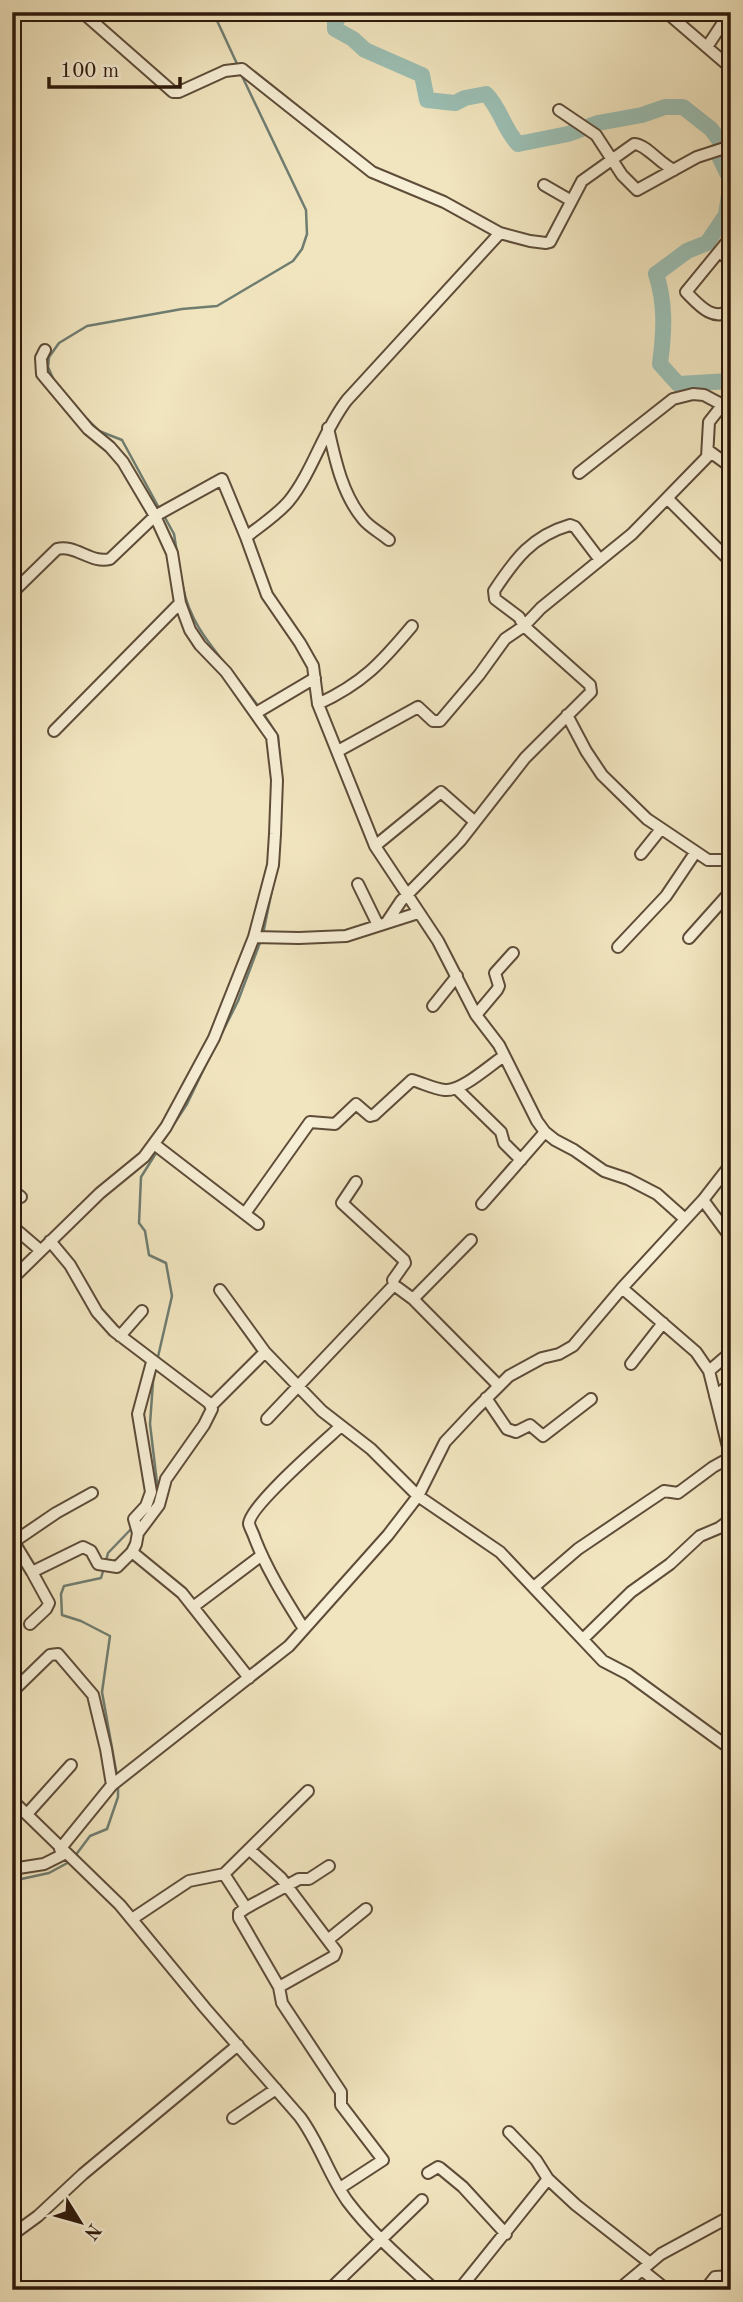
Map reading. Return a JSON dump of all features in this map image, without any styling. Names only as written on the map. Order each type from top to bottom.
[{"type":"street","points":[[82,12],[127,54],[176,93],[210,76],[238,68],[372,172],[444,202],[500,233],[530,241],[550,242],[582,181],[634,144],[640,144],[660,163],[674,170]]},
{"type":"street","points":[[666,12],[730,67]]},
{"type":"street","points":[[707,47],[730,12]]},
{"type":"street","points":[[559,110],[596,135],[622,175],[637,190],[712,151],[730,146]]},
{"type":"street","points":[[544,185],[570,200]]},
{"type":"street","points":[[246,537],[289,501],[309,469],[328,428],[357,390],[500,233]]},
{"type":"street","points":[[731,237],[686,292],[710,314],[720,316],[731,310]]},
{"type":"street","points":[[719,252],[731,261]]},
{"type":"street","points":[[12,1279],[100,1193],[158,1146],[214,1038],[260,938],[273,865],[277,780],[272,737],[260,711],[195,638],[180,603],[172,553],[159,514],[123,462],[88,429],[42,374],[40,367],[45,350]]},
{"type":"street","points":[[579,473],[673,400],[693,394],[704,395],[720,404]]},
{"type":"street","points":[[338,751],[418,707],[433,721],[440,721],[505,639],[632,534],[707,457],[709,422],[720,404],[731,394]]},
{"type":"street","points":[[328,428],[337,468],[349,495],[363,520],[389,540]]},
{"type":"street","points":[[709,451],[731,467]]},
{"type":"street","points":[[12,593],[57,550],[65,548],[97,559],[110,559],[130,537],[159,514],[222,479],[267,595],[309,657],[318,704],[376,846],[438,940],[476,1015],[499,1045],[537,1121],[545,1132],[604,1171],[628,1179],[657,1194],[685,1219]]},
{"type":"street","points":[[667,498],[727,558]]},
{"type":"street","points":[[383,924],[461,840],[525,758],[591,692],[590,685],[493,595],[499,583],[529,545],[571,525],[600,560]]},
{"type":"street","points":[[54,731],[180,603]]},
{"type":"street","points":[[318,704],[353,686],[369,674],[412,626]]},
{"type":"street","points":[[260,711],[315,678]]},
{"type":"street","points":[[568,715],[602,775],[647,819],[708,860],[731,860]]},
{"type":"street","points":[[376,846],[440,792],[475,822]]},
{"type":"street","points":[[641,853],[661,829]]},
{"type":"street","points":[[618,947],[666,897],[695,853]]},
{"type":"street","points":[[358,884],[383,924]]},
{"type":"street","points":[[689,938],[731,891]]},
{"type":"street","points":[[260,938],[346,936],[418,913]]},
{"type":"street","points":[[476,1015],[499,986],[495,973],[513,953]]},
{"type":"street","points":[[433,1006],[457,976]]},
{"type":"street","points":[[246,1212],[310,1122],[335,1124],[356,1104],[373,1116],[412,1080],[438,1089],[457,1089],[504,1056]]},
{"type":"street","points":[[457,1089],[501,1132],[504,1143],[521,1160]]},
{"type":"street","points":[[482,1205],[545,1132]]},
{"type":"street","points":[[158,1146],[258,1224]]},
{"type":"street","points":[[12,1869],[44,1864],[68,1855],[112,1785],[289,1646],[388,1535],[418,1496],[445,1442],[509,1376],[573,1346],[703,1200],[731,1164]]},
{"type":"street","points":[[267,1419],[394,1285],[394,1278],[405,1263],[342,1203],[356,1182]]},
{"type":"street","points":[[703,1200],[731,1238]]},
{"type":"street","points":[[12,1226],[40,1250]]},
{"type":"street","points":[[413,1299],[471,1240]]},
{"type":"street","points":[[50,1241],[70,1265],[97,1312],[120,1336],[212,1406]]},
{"type":"street","points":[[394,1285],[413,1299],[499,1386]]},
{"type":"street","points":[[534,1587],[571,1554],[649,1501],[665,1491],[678,1493],[713,1466],[731,1458],[709,1371],[696,1352],[622,1288]]},
{"type":"street","points":[[220,1290],[265,1352],[323,1411],[371,1449],[418,1496],[483,1538],[584,1638],[603,1661],[628,1674],[731,1749]]},
{"type":"street","points":[[120,1336],[142,1311]]},
{"type":"street","points":[[631,1364],[663,1323]]},
{"type":"street","points":[[32,1572],[88,1549],[97,1564],[113,1567],[121,1564],[136,1544],[134,1519],[154,1503],[166,1479],[204,1425],[212,1406],[265,1352]]},
{"type":"street","points":[[709,1371],[731,1352]]},
{"type":"street","points":[[154,1364],[138,1415],[154,1503]]},
{"type":"street","points":[[715,1396],[731,1384]]},
{"type":"street","points":[[486,1398],[507,1429],[516,1432],[530,1425],[542,1436],[591,1399]]},
{"type":"street","points":[[304,1629],[267,1569],[249,1524],[252,1515],[306,1457],[341,1426]]},
{"type":"street","points":[[30,1624],[49,1603],[13,1541],[92,1493]]},
{"type":"street","points":[[584,1638],[631,1592],[670,1564],[700,1536],[719,1528],[731,1519]]},
{"type":"street","points":[[132,1552],[176,1587],[249,1678]]},
{"type":"street","points":[[193,1607],[262,1555]]},
{"type":"street","points":[[12,1692],[50,1655],[58,1654],[93,1695],[112,1785]]},
{"type":"street","points":[[27,1814],[71,1765]]},
{"type":"street","points":[[132,1919],[189,1881],[224,1874],[307,1791]]},
{"type":"street","points":[[12,1800],[132,1919],[313,2135],[348,2201],[380,2239],[435,2290]]},
{"type":"street","points":[[250,1850],[288,1885],[336,1951],[334,1956],[279,1987]]},
{"type":"street","points":[[330,1866],[309,1880],[299,1879],[246,1908],[240,1912],[239,1917],[279,1987],[282,2003],[341,2092],[341,2105],[383,2160],[340,2188]]},
{"type":"street","points":[[224,1874],[246,1908]]},
{"type":"street","points":[[329,1939],[366,1909]]},
{"type":"street","points":[[12,2235],[38,2216],[83,2174],[238,2045]]},
{"type":"street","points":[[233,2118],[276,2089]]},
{"type":"street","points":[[509,2132],[536,2160],[548,2179],[646,2266],[667,2290]]},
{"type":"street","points":[[428,2173],[440,2168],[463,2187],[506,2234]]},
{"type":"street","points":[[459,2290],[548,2179]]},
{"type":"street","points":[[329,2290],[422,2200]]},
{"type":"street","points":[[618,2290],[661,2254],[731,2216]]},
{"type":"street","points":[[705,2290],[715,2277],[730,2276]]},
{"type":"waterway","points":[[213,12],[238,66]]},
{"type":"waterway","points":[[343,12],[335,22],[335,29],[353,39],[365,50],[422,75],[427,100],[455,103],[486,94],[518,144],[568,134],[598,123],[642,115],[665,107],[683,107],[711,129],[720,141],[719,156],[731,181],[726,215],[707,243],[687,251],[656,274],[663,319],[660,364],[678,384],[731,381]]},
{"type":"waterway","points":[[55,383],[48,367],[49,357],[59,343],[87,326],[182,309],[217,306],[293,261],[302,249],[307,234],[306,210],[242,76]]},
{"type":"waterway","points":[[87,419],[99,431],[122,440],[159,508]]},
{"type":"waterway","points":[[163,514],[174,534],[177,553]]},
{"type":"waterway","points":[[183,587],[194,619],[227,666]]},
{"type":"waterway","points":[[233,673],[259,707]]},
{"type":"waterway","points":[[263,713],[278,736],[281,775]]},
{"type":"waterway","points":[[278,858],[281,816]]},
{"type":"waterway","points":[[263,934],[275,875]]},
{"type":"waterway","points":[[220,1037],[238,1001],[261,940]]},
{"type":"waterway","points":[[161,1144],[187,1104],[212,1052]]},
{"type":"waterway","points":[[157,1361],[172,1296],[166,1263],[149,1255],[145,1231],[139,1223],[141,1177],[158,1150]]},
{"type":"waterway","points":[[153,1507],[157,1483],[150,1424],[156,1368]]},
{"type":"waterway","points":[[106,1561],[108,1553],[134,1526]]},
{"type":"waterway","points":[[104,1568],[101,1578],[64,1586],[61,1594],[62,1615],[81,1621],[110,1636],[102,1692],[117,1776]]},
{"type":"waterway","points":[[75,1856],[90,1836],[107,1829],[118,1797],[118,1786]]},
{"type":"waterway","points":[[12,1881],[49,1873],[71,1861]]}]
